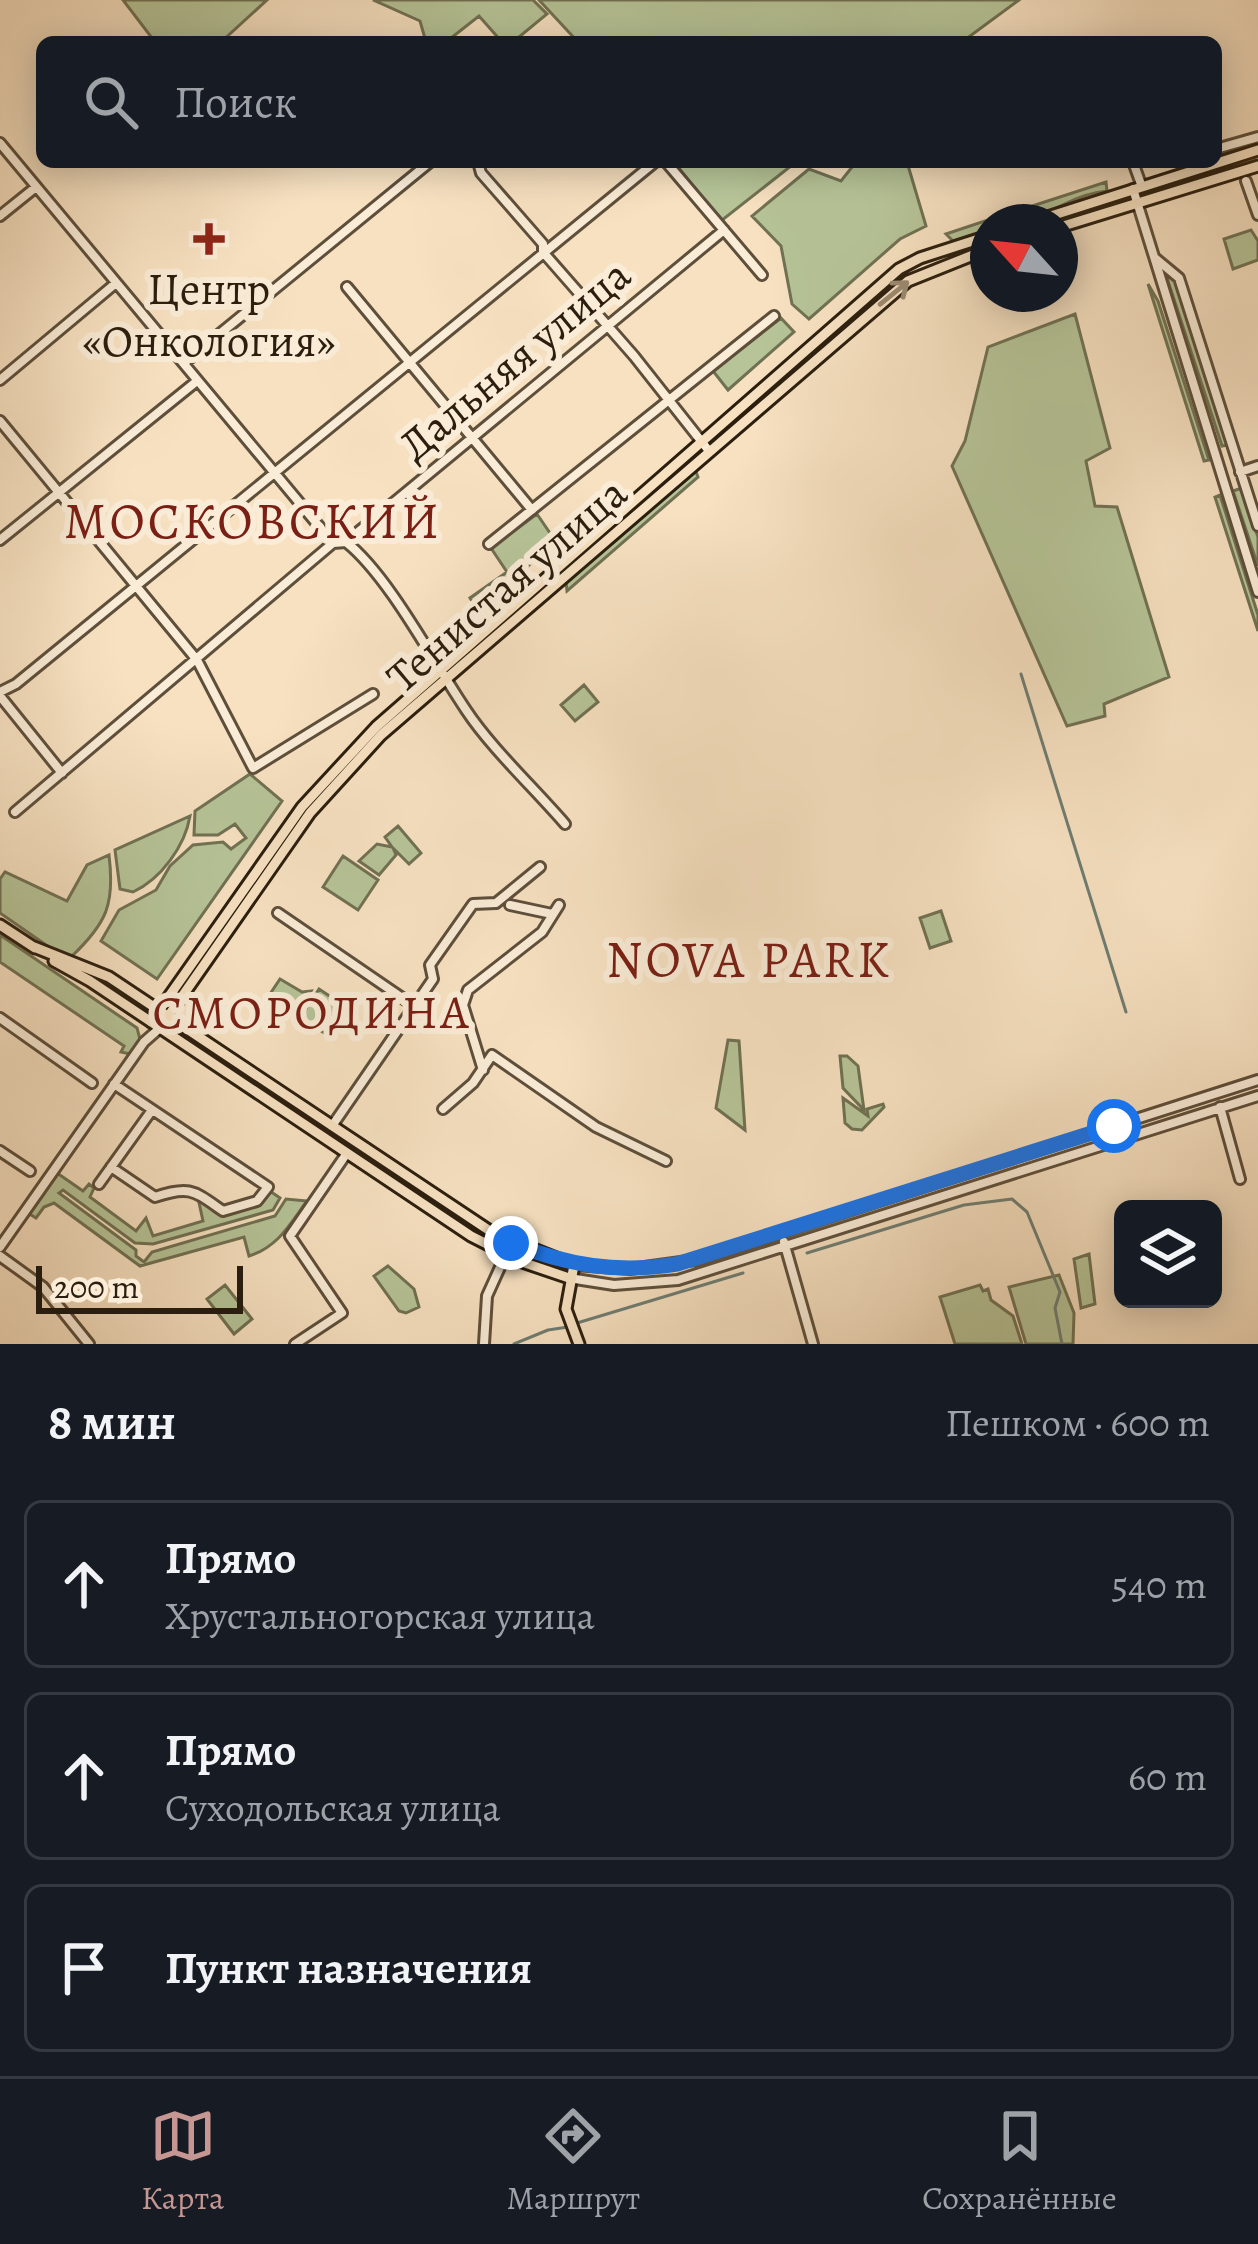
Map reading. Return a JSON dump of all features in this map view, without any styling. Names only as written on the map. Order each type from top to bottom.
[{"type":"main road","points":[[1222,160],[1258,150]]},
{"type":"main road","points":[[1078,221],[1255,166]]},
{"type":"main road","points":[[1078,207],[1194,168]]},
{"type":"main road","name":"Тенистая улица","points":[[706,447],[899,269],[970,242]]},
{"type":"main road","name":"Тенистая улица","points":[[156,1025],[310,813],[345,771],[442,675],[706,447],[908,281],[970,254]]},
{"type":"main road","points":[[0,925],[405,1192],[505,1254],[569,1278]]},
{"type":"main road","points":[[34,947],[101,972],[511,1243],[574,1265],[567,1318],[577,1340]]},
{"type":"street","points":[[1222,147],[1252,138]]},
{"type":"street","points":[[0,143],[333,543]]},
{"type":"street","points":[[1246,181],[1255,166]]},
{"type":"street","points":[[184,363],[423,168]]},
{"type":"street","points":[[480,168],[543,244],[543,252],[706,447]]},
{"type":"street","points":[[62,772],[0,694],[648,168]]},
{"type":"street","points":[[671,168],[763,275]]},
{"type":"street","points":[[1134,168],[1137,203],[1258,592]]},
{"type":"street","points":[[1234,173],[1246,181],[1258,215]]},
{"type":"street","points":[[0,216],[36,187]]},
{"type":"street","name":"Дальняя улица","points":[[346,542],[724,230]]},
{"type":"street","points":[[1154,257],[1179,278],[1258,526]]},
{"type":"street","points":[[0,380],[116,283]]},
{"type":"street","points":[[347,287],[532,510]]},
{"type":"street","points":[[490,544],[774,316]]},
{"type":"street","points":[[0,539],[197,381]]},
{"type":"street","points":[[0,421],[197,660]]},
{"type":"street","points":[[1240,472],[1258,466]]},
{"type":"street","points":[[15,812],[333,543],[346,542],[358,551],[482,731],[565,824]]},
{"type":"street","name":"Тенистая улица","points":[[197,660],[254,768],[373,694]]},
{"type":"street","points":[[332,1127],[433,979],[430,965],[473,904],[496,903],[540,867]]},
{"type":"street","points":[[510,904],[553,914]]},
{"type":"street","points":[[483,1071],[464,1005],[468,990],[542,932],[559,904]]},
{"type":"street","points":[[278,913],[414,1006]]},
{"type":"street","points":[[0,1018],[92,1083]]},
{"type":"street","points":[[89,1344],[43,1287],[0,1252],[156,1025]]},
{"type":"street","points":[[443,1109],[483,1071],[492,1055],[596,1127],[666,1162]]},
{"type":"street","points":[[574,1265],[618,1270],[695,1260],[1258,1080]]},
{"type":"street","points":[[111,1167],[155,1197],[191,1190],[223,1211],[257,1201],[268,1186],[114,1084]]},
{"type":"street","points":[[569,1278],[614,1285],[658,1283],[709,1272],[1258,1096]]},
{"type":"street","points":[[1220,1107],[1240,1179]]},
{"type":"street","points":[[99,1184],[152,1110]]},
{"type":"street","points":[[0,1150],[30,1171]]},
{"type":"street","points":[[1034,1152],[1030,1160],[1036,1164]]},
{"type":"street","points":[[296,1344],[342,1313],[290,1236],[347,1153]]},
{"type":"street","points":[[971,1172],[979,1177],[976,1183]]},
{"type":"street","points":[[781,1232],[813,1344]]},
{"type":"street","points":[[484,1344],[487,1296],[511,1243]]},
{"type":"green space","points":[[123,0],[267,0],[228,36],[150,36]]},
{"type":"green space","points":[[373,0],[533,0],[547,14],[520,36],[497,36],[479,16],[454,36],[424,36],[420,21]]},
{"type":"green space","points":[[539,0],[1019,0],[970,36],[572,36]]},
{"type":"green space","points":[[679,168],[788,168],[721,221]]},
{"type":"green space","points":[[851,168],[909,168],[926,226],[900,239],[809,319],[792,304],[781,246],[752,216],[809,169],[841,181]]},
{"type":"green space","points":[[1106,182],[1107,191],[1063,204],[1038,204]]},
{"type":"green space","points":[[970,226],[970,236],[953,241],[946,234]]},
{"type":"green space","points":[[1251,230],[1258,241],[1258,260],[1233,269],[1224,239]]},
{"type":"green space","points":[[1166,275],[1177,280],[1228,445],[1222,446]]},
{"type":"green space","points":[[1148,284],[1158,301],[1209,460],[1204,461]]},
{"type":"green space","points":[[1075,314],[1110,448],[1086,461],[1095,506],[1117,507],[1169,677],[1104,704],[1105,716],[1067,726],[952,466],[965,441],[988,347]]},
{"type":"green space","points":[[781,318],[794,332],[728,390],[713,371]]},
{"type":"green space","points":[[695,469],[698,477],[567,591],[566,581]]},
{"type":"green space","points":[[1242,488],[1258,537],[1258,566],[1233,491]]},
{"type":"green space","points":[[1220,495],[1258,615],[1258,631],[1215,497]]},
{"type":"green space","points":[[537,514],[556,542],[479,612],[470,598],[507,572],[491,548]]},
{"type":"green space","points":[[584,685],[598,702],[575,721],[561,705]]},
{"type":"green space","points":[[250,774],[282,801],[157,979],[101,941],[119,910],[156,890],[170,866],[193,845],[223,842],[231,849],[246,838],[235,824],[218,835],[194,835],[195,811]]},
{"type":"green space","points":[[190,816],[183,839],[162,870],[133,892],[120,889],[115,850]]},
{"type":"green space","points":[[398,826],[421,853],[409,864],[393,848],[396,855],[379,875],[359,861],[377,844],[392,847],[385,837]]},
{"type":"green space","points":[[109,855],[111,887],[106,912],[71,957],[62,956],[0,913],[0,879],[5,872],[67,901],[87,865]]},
{"type":"green space","points":[[343,856],[378,880],[358,910],[323,887]]},
{"type":"green space","points":[[941,911],[951,941],[930,948],[920,918]]},
{"type":"green space","points":[[0,935],[137,1028],[140,1039],[130,1054],[0,962]]},
{"type":"green space","points":[[280,979],[302,992],[311,991],[296,1015],[268,997]]},
{"type":"green space","points":[[319,989],[352,1011],[331,1037],[300,1018]]},
{"type":"green space","points":[[728,1040],[739,1041],[745,1130],[716,1108]]},
{"type":"green space","points":[[840,1056],[858,1066],[864,1110],[843,1088]]},
{"type":"green space","points":[[843,1098],[868,1116],[867,1109],[884,1107],[862,1130],[852,1129],[845,1123]]},
{"type":"green space","points":[[57,1173],[83,1191],[89,1184],[94,1188],[90,1197],[136,1231],[146,1218],[153,1236],[203,1221],[198,1198],[222,1214],[262,1203],[270,1191],[280,1198],[273,1210],[153,1244],[135,1243],[63,1190],[59,1193],[136,1250],[144,1262],[152,1252],[275,1216],[286,1199],[307,1201],[276,1241],[249,1256],[244,1237],[140,1266],[54,1203],[36,1218],[28,1213]]},
{"type":"green space","points":[[1089,1254],[1095,1304],[1081,1308],[1074,1259]]},
{"type":"green space","points":[[388,1266],[414,1289],[419,1307],[399,1311],[374,1276]]},
{"type":"green space","points":[[1059,1275],[1074,1313],[1073,1344],[1026,1344],[1009,1287]]},
{"type":"green space","points":[[225,1285],[252,1319],[234,1334],[207,1299]]},
{"type":"green space","points":[[980,1285],[1013,1316],[1022,1344],[955,1344],[940,1297]]},
{"type":"waterway","points":[[1021,674],[1126,1012]]},
{"type":"waterway","points":[[807,1253],[964,1205],[1012,1199],[1027,1212],[1060,1292],[1055,1308],[1062,1344]]},
{"type":"waterway","points":[[577,1323],[743,1273]]},
{"type":"waterway","points":[[514,1344],[568,1327]]},
{"type":"place","name":"Центр «Онкология»","points":[[209,239]]},
{"type":"district","name":"МОСКОВСКИЙ","points":[[253,520]]},
{"type":"district","name":"NOVA PARK","points":[[749,959]]},
{"type":"district","name":"СМОРОДИНА","points":[[312,1011]]},
{"type":"route","points":[[511,1243],[574,1265],[618,1270],[662,1267],[714,1255],[1114,1126]]}]
